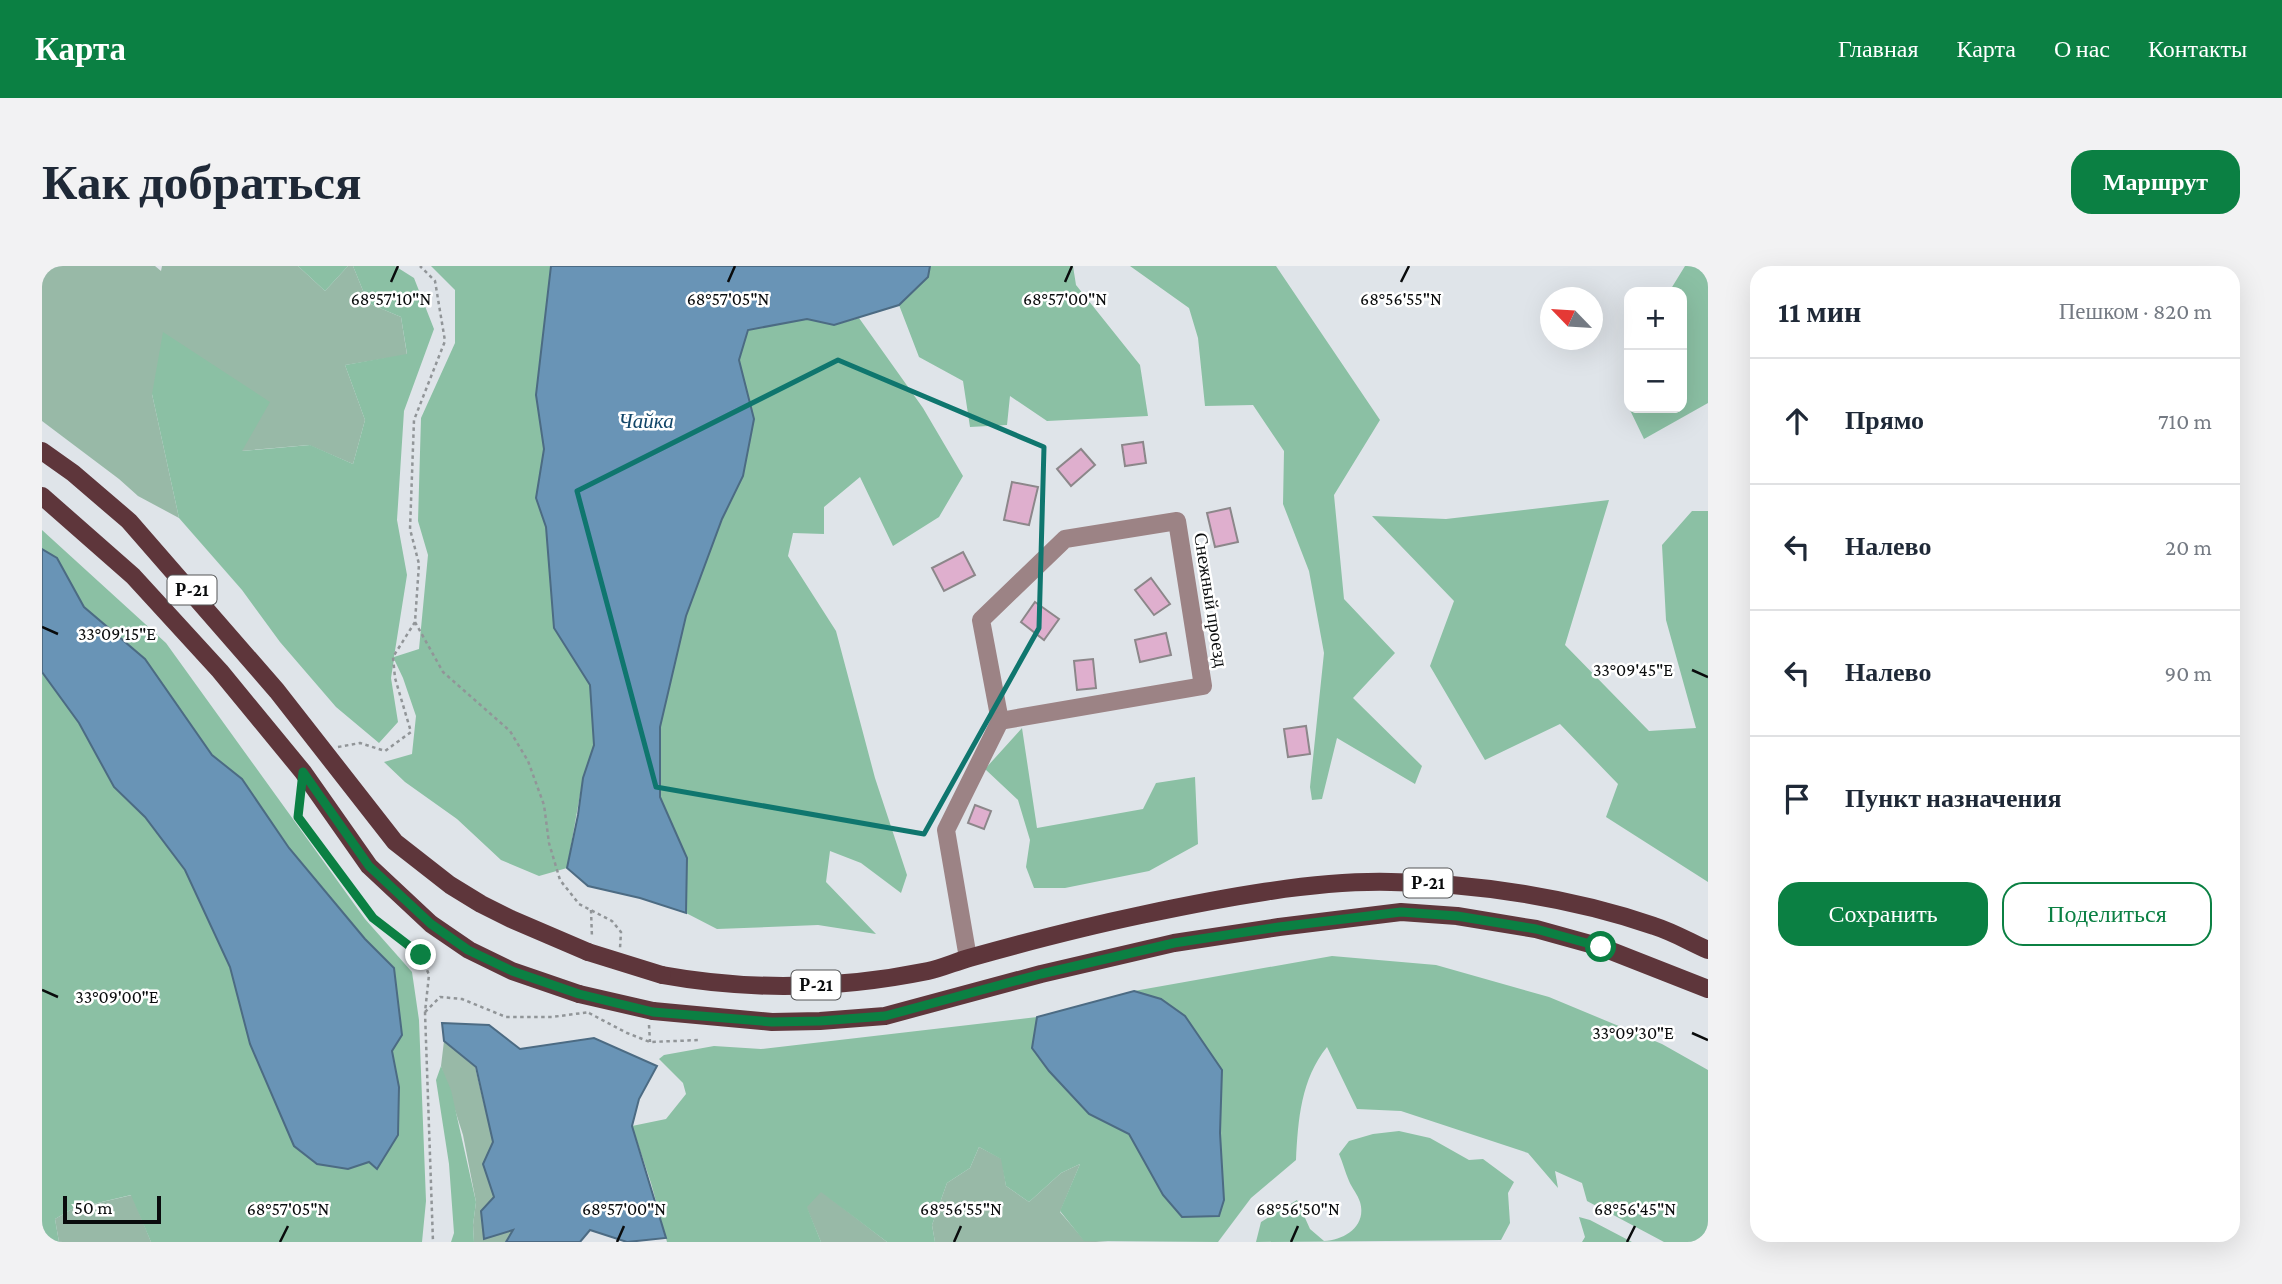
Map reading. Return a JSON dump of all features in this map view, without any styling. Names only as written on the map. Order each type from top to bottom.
[{"type":"main road","name":"Р-21","points":[[42,451],[73,473],[129,521],[276,691],[395,842],[450,885],[511,919],[590,953],[662,975],[704,983],[755,986],[803,986],[879,979],[931,970],[968,958],[1141,915],[1246,896],[1329,885],[1389,881],[1457,885],[1565,902],[1655,926],[1708,950]]},
{"type":"main road","name":"Р-21","points":[[42,496],[133,576],[220,671],[303,772],[369,866],[431,924],[468,950],[512,971],[579,994],[653,1012],[772,1022],[885,1016],[1041,974],[1174,943],[1401,912],[1457,916],[1536,929],[1601,947],[1708,989]]},
{"type":"street","name":"Снежный проезд","points":[[1177,521],[1203,686],[1000,721],[981,620],[1065,539],[1177,521]]},
{"type":"street","points":[[968,958],[946,830],[1000,721]]},
{"type":"path","points":[[321,749],[360,743],[385,751],[411,732],[395,678],[393,657],[415,622],[419,565],[410,529],[414,420],[445,341],[435,281],[420,266]]},
{"type":"path","points":[[415,622],[443,672],[510,731],[528,761],[544,805],[549,843],[560,880],[579,904],[612,921],[621,932],[620,948]]},
{"type":"path","points":[[303,772],[298,817],[373,918],[421,955],[429,975],[425,1012],[433,1242]]},
{"type":"path","points":[[590,953],[592,910]]},
{"type":"path","points":[[425,1012],[440,997],[463,999],[506,1017],[552,1017],[589,1013],[599,1006]]},
{"type":"path","points":[[589,1013],[646,1041],[700,1040]]},
{"type":"highlighted area","points":[[838,360],[1044,447],[1039,628],[924,834],[656,787],[577,491]]},
{"type":"green space","points":[[42,266],[155,266],[161,271],[162,266],[298,266],[325,291],[348,266],[353,266],[368,303],[401,317],[407,355],[345,365],[365,420],[353,464],[309,445],[241,451],[152,394],[179,518],[138,496],[42,421]]},
{"type":"green space","points":[[298,266],[348,266],[325,291]]},
{"type":"green space","points":[[353,266],[395,266],[414,278],[434,329],[404,411],[397,520],[407,575],[394,657],[419,649],[428,555],[418,521],[421,418],[455,343],[455,290],[431,266],[551,266],[536,395],[544,449],[536,498],[546,527],[554,628],[590,685],[594,745],[583,778],[567,868],[539,876],[501,860],[457,819],[405,782],[384,762],[412,754],[416,716],[394,659],[391,678],[398,722],[379,743],[336,707],[280,642],[242,590],[179,518],[152,394],[163,332],[270,402],[242,451],[310,445],[353,464],[365,420],[345,365],[407,354],[401,317],[368,303]]},
{"type":"green space","points":[[930,266],[1073,266],[1076,285],[1140,365],[1148,416],[1047,421],[1010,396],[1007,425],[970,427],[963,381],[919,357],[899,305],[928,277]]},
{"type":"green space","points":[[1130,266],[1276,266],[1380,420],[1334,495],[1344,599],[1395,653],[1353,698],[1422,766],[1415,784],[1337,738],[1322,799],[1312,800],[1310,787],[1324,653],[1309,571],[1283,504],[1284,451],[1253,405],[1205,406],[1198,338],[1189,308]]},
{"type":"green space","points":[[1685,266],[1708,266],[1708,403],[1644,439],[1631,413],[1687,413],[1687,287],[1672,287]]},
{"type":"green space","points":[[859,318],[923,408],[963,476],[939,517],[893,546],[860,477],[824,507],[824,534],[793,533],[788,556],[836,631],[875,778],[907,875],[901,893],[861,863],[830,851],[826,882],[876,934],[818,925],[717,929],[686,913],[687,858],[660,798],[660,727],[686,616],[722,519],[742,476],[754,419],[739,360],[748,329],[807,319],[834,325]]},
{"type":"green space","points":[[1609,500],[1565,645],[1649,731],[1696,728],[1666,620],[1662,545],[1692,511],[1708,511],[1708,882],[1606,817],[1618,784],[1560,724],[1485,760],[1430,666],[1454,601],[1372,516],[1446,519]]},
{"type":"green space","points":[[42,530],[166,643],[365,919],[412,972],[419,1020],[426,1201],[422,1242],[151,1242],[131,1195],[72,1209],[55,1219],[59,1242],[42,1242],[42,672],[79,723],[114,787],[145,817],[185,870],[230,967],[250,1044],[294,1146],[317,1164],[348,1169],[369,1162],[377,1169],[399,1087],[392,1051],[402,1035],[394,967],[365,939],[289,848],[242,779],[212,755],[145,659],[84,607],[57,558],[42,549]]},
{"type":"green space","points":[[1022,728],[1037,828],[1143,809],[1156,783],[1195,777],[1198,844],[1149,871],[1065,888],[1034,888],[1026,867],[1030,840],[1018,800],[985,769]]},
{"type":"green space","points":[[1332,956],[1436,965],[1549,997],[1662,1044],[1708,1070],[1708,1242],[1664,1242],[1587,1201],[1582,1183],[1555,1171],[1558,1188],[1528,1153],[1401,1111],[1357,1109],[1327,1047],[1311,1073],[1302,1100],[1296,1160],[1251,1198],[1218,1242],[1084,1241],[1060,1211],[1080,1164],[1061,1173],[1029,1202],[1006,1186],[1001,1159],[979,1147],[970,1168],[947,1183],[932,1225],[935,1242],[887,1242],[821,1192],[807,1207],[821,1242],[667,1242],[632,1126],[666,1119],[686,1094],[683,1083],[659,1059],[664,1055],[714,1046],[761,1049],[1037,1017],[1032,1048],[1089,1114],[1129,1134],[1163,1195],[1220,1133],[1222,1070],[1161,999],[1134,991]]},
{"type":"green space","points":[[444,1041],[475,1067],[493,1142],[483,1164],[494,1197],[484,1239],[515,1230],[506,1242],[474,1242],[476,1202],[463,1135],[441,1066]]},
{"type":"green space","points":[[441,1066],[451,1090],[476,1202],[474,1242],[451,1242],[454,1233],[449,1164],[436,1080]]},
{"type":"green space","points":[[1399,1131],[1430,1138],[1469,1160],[1483,1159],[1514,1182],[1508,1193],[1510,1223],[1501,1240],[1256,1242],[1261,1222],[1297,1200],[1310,1229],[1324,1241],[1346,1235],[1357,1225],[1361,1211],[1360,1202],[1339,1154],[1349,1141],[1373,1134]]},
{"type":"green space","points":[[979,1147],[1002,1159],[1006,1186],[1029,1202],[1061,1173],[1080,1164],[1060,1212],[1084,1240],[1108,1242],[935,1242],[932,1225],[947,1183],[970,1168]]},
{"type":"green space","points":[[821,1191],[887,1242],[821,1242],[806,1206]]},
{"type":"green space","points":[[132,1195],[151,1242],[59,1242],[55,1219],[72,1209]]},
{"type":"green space","points":[[1579,1217],[1632,1242],[1582,1242],[1585,1237]]},
{"type":"water","name":"Чайка","points":[[551,266],[930,266],[928,277],[899,305],[834,325],[807,319],[748,330],[739,360],[754,419],[743,476],[722,519],[686,616],[660,727],[660,797],[687,858],[686,913],[640,898],[588,886],[567,868],[583,778],[594,745],[590,685],[554,628],[546,527],[536,498],[544,449],[536,395]]},
{"type":"water","points":[[42,549],[57,558],[84,607],[145,659],[212,755],[242,779],[289,848],[365,939],[394,968],[402,1035],[392,1051],[399,1087],[398,1135],[377,1169],[369,1162],[348,1169],[317,1164],[294,1146],[250,1044],[230,967],[185,870],[145,817],[114,787],[79,723],[42,672]]},
{"type":"water","points":[[1134,991],[1161,999],[1185,1016],[1222,1070],[1220,1133],[1224,1200],[1219,1216],[1182,1217],[1163,1195],[1129,1134],[1089,1114],[1049,1071],[1032,1048],[1037,1017]]},
{"type":"water","points":[[442,1023],[489,1025],[520,1049],[594,1038],[657,1066],[639,1099],[632,1126],[666,1238],[627,1242],[590,1230],[580,1242],[506,1242],[513,1230],[484,1239],[481,1211],[494,1197],[483,1164],[493,1142],[476,1067],[444,1041]]},
{"type":"building","points":[[1143,442],[1146,463],[1125,466],[1122,445]]},
{"type":"building","points":[[1081,449],[1095,465],[1071,486],[1057,469]]},
{"type":"building","points":[[1012,482],[1038,487],[1029,525],[1004,520]]},
{"type":"building","points":[[1230,508],[1238,542],[1215,547],[1207,513]]},
{"type":"building","points":[[963,552],[975,575],[944,591],[932,568]]},
{"type":"building","points":[[1151,578],[1170,604],[1154,615],[1135,590]]},
{"type":"building","points":[[1035,602],[1059,619],[1044,640],[1021,622]]},
{"type":"building","points":[[1166,633],[1171,655],[1140,662],[1135,640]]},
{"type":"building","points":[[1093,659],[1096,688],[1077,690],[1074,661]]},
{"type":"building","points":[[1306,726],[1310,754],[1288,757],[1284,729]]},
{"type":"building","points":[[975,805],[991,811],[984,829],[968,823]]},
{"type":"route","points":[[421,955],[373,918],[298,817],[303,772],[369,866],[431,924],[468,950],[512,971],[579,994],[653,1012],[772,1022],[885,1016],[1041,974],[1174,943],[1401,912],[1457,916],[1536,929],[1601,947]]}]
